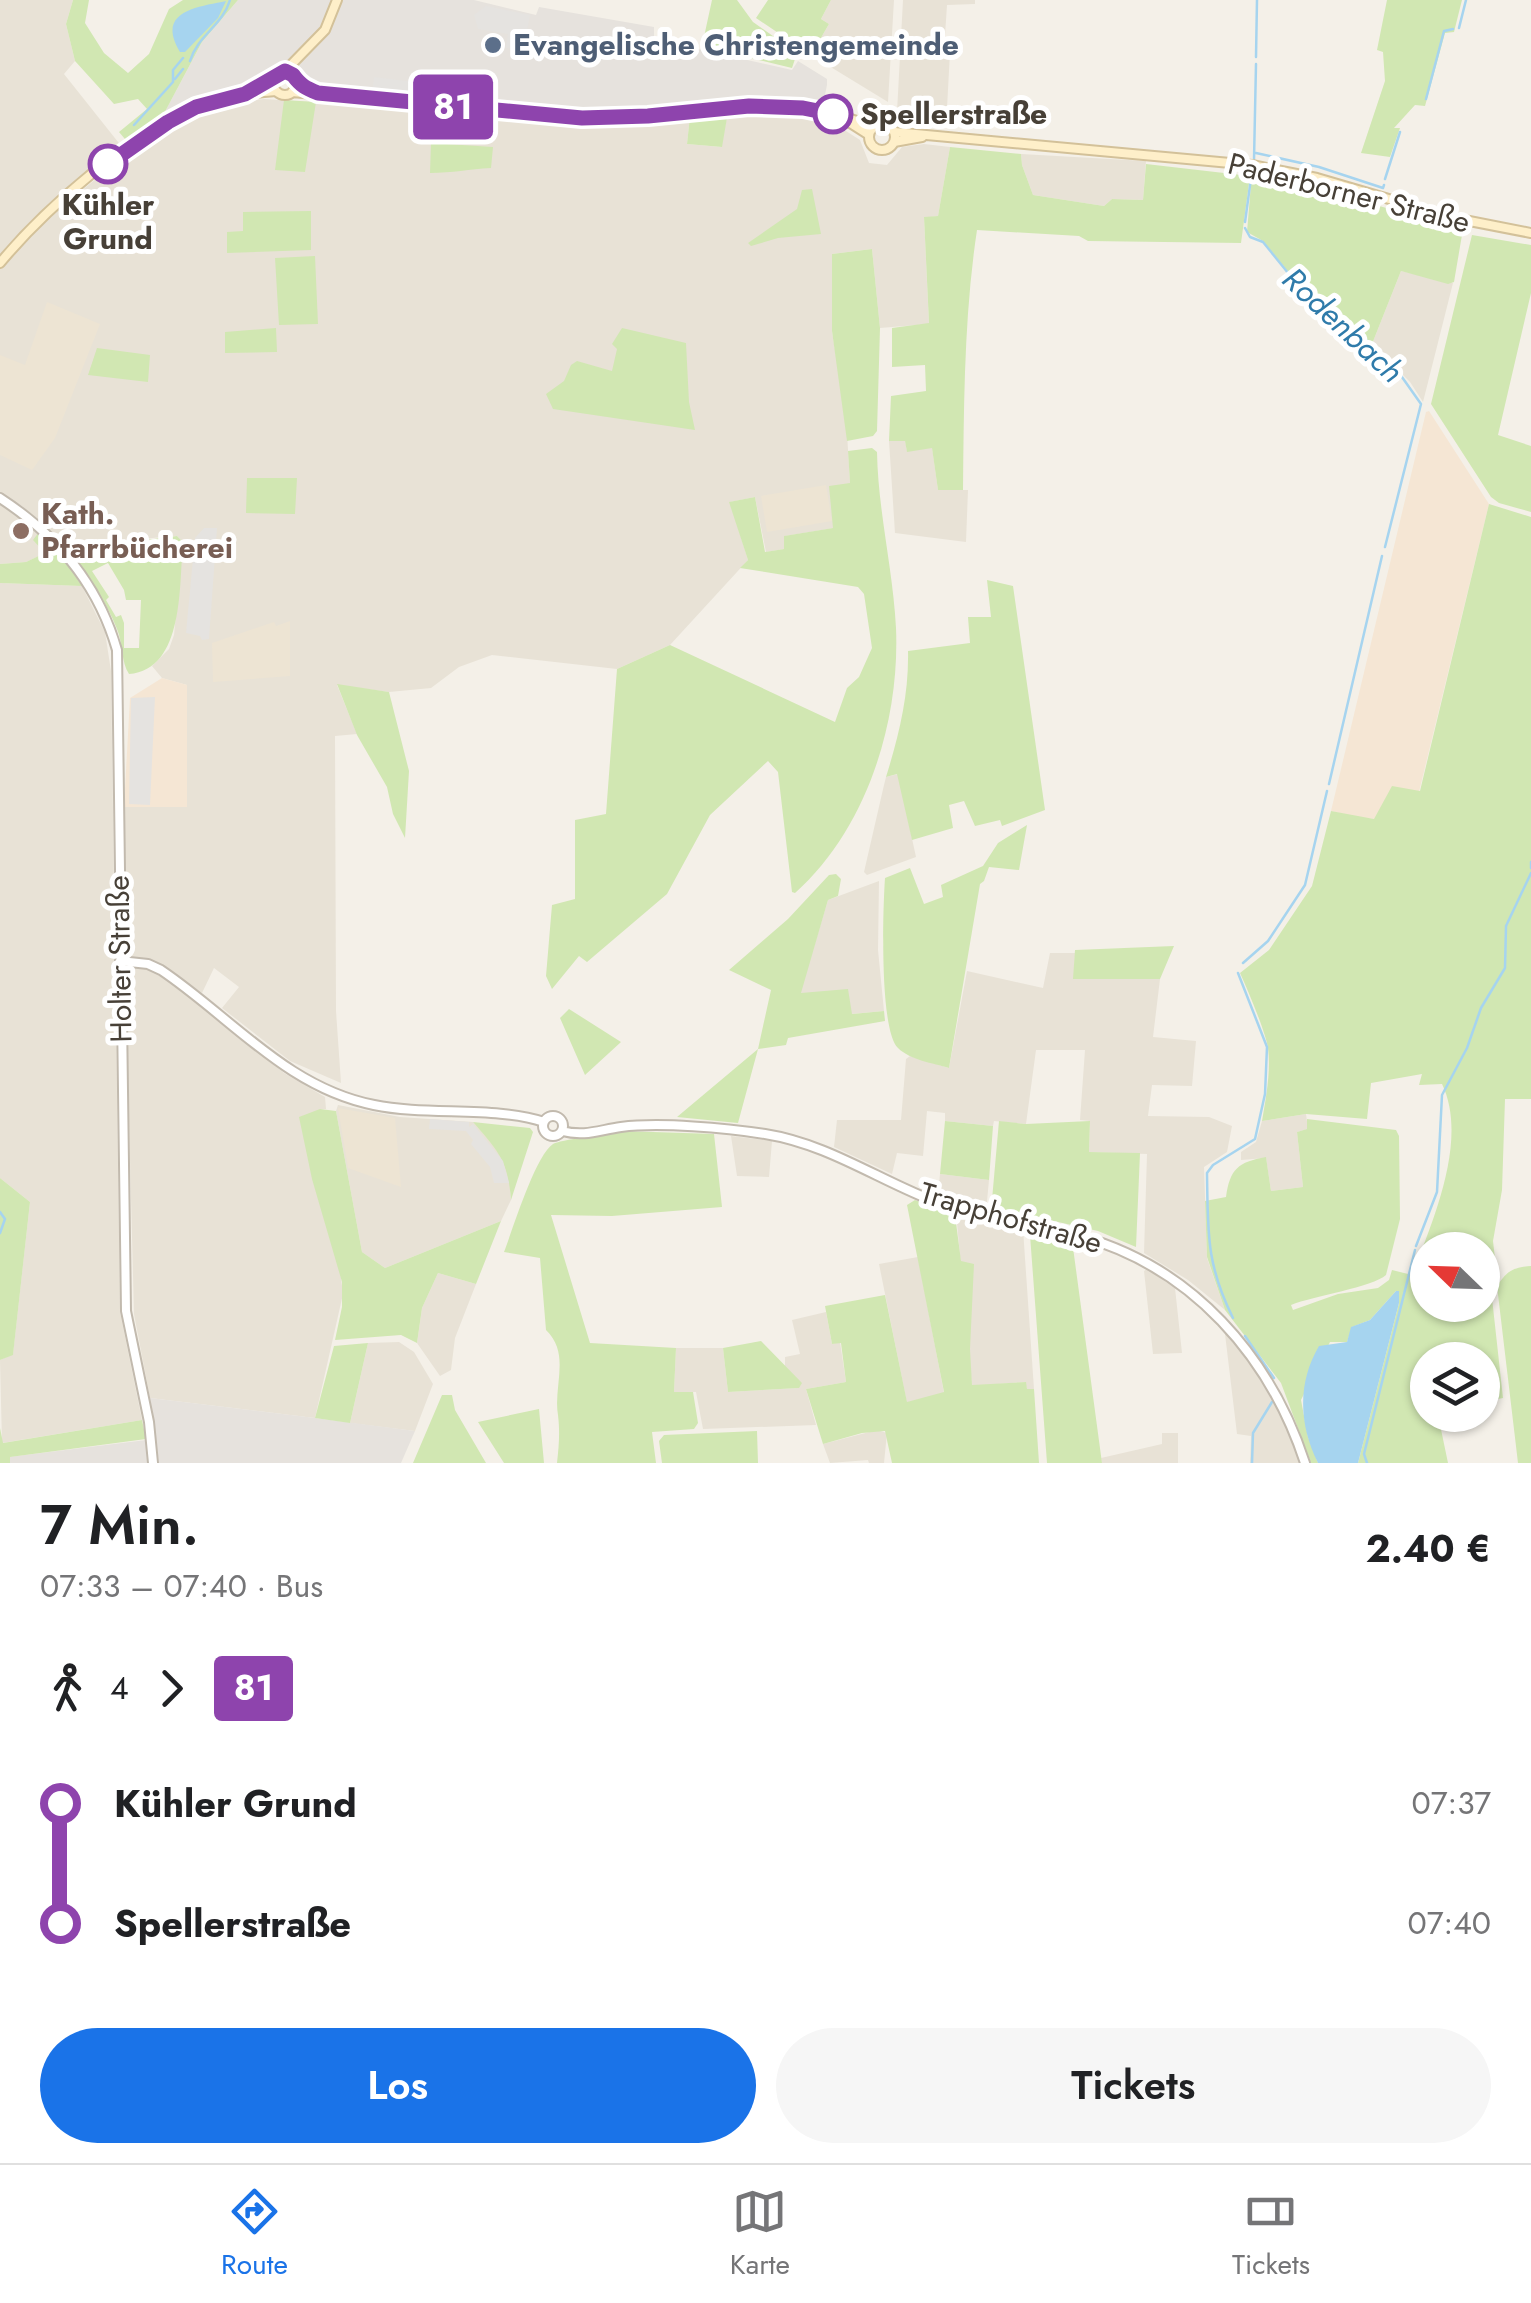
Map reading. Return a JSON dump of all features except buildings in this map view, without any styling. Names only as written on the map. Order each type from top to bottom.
[{"type":"main road","points":[[245,94],[285,71],[325,30],[337,0]]},
{"type":"main road","points":[[292,92],[300,55]]},
{"type":"main road","points":[[285,71],[318,93]]},
{"type":"main road","points":[[273,80],[276,91]]},
{"type":"main road","points":[[0,264],[29,230],[125,150],[196,107],[245,94],[318,93],[582,118],[749,106],[803,108],[839,115],[871,131],[886,125],[894,137],[888,149],[879,150],[870,144],[871,131]]},
{"type":"main road","name":"Paderborner Straße","points":[[894,137],[926,136],[1252,165],[1342,185],[1454,218],[1531,233]]},
{"type":"street","name":"Holter Straße","points":[[0,498],[60,544],[92,593],[112,631],[117,650],[126,1311],[149,1422],[153,1463]]},
{"type":"street","points":[[120,960],[161,970],[286,1069],[336,1095],[377,1106],[544,1122]]},
{"type":"street","points":[[548,1117],[558,1117],[562,1131],[548,1135],[544,1122],[548,1117]]},
{"type":"street","name":"Trapphofstraße","points":[[562,1131],[578,1135],[621,1127],[671,1128],[796,1140],[960,1210],[1082,1236],[1137,1258],[1180,1284],[1234,1332],[1285,1410],[1305,1463]]},
{"type":"shaded area","points":[[0,0],[73,0],[66,24],[75,61],[64,74],[122,147],[26,227],[0,258]]},
{"type":"shaded area","points":[[238,0],[474,0],[536,15],[539,7],[654,27],[654,39],[792,70],[798,61],[827,79],[827,85],[822,109],[745,101],[644,111],[556,113],[338,95],[301,84],[293,71],[277,68],[266,83],[217,95],[159,123],[202,42]]},
{"type":"shaded area","points":[[831,0],[894,0],[888,102],[811,55],[829,24],[821,19]]},
{"type":"shaded area","points":[[903,0],[975,0],[975,4],[947,5],[944,50],[950,52],[946,127],[918,123],[897,112]]},
{"type":"shaded area","points":[[486,6],[530,15],[523,51],[506,48],[508,34],[478,29],[474,15]]},
{"type":"shaded area","points":[[374,77],[447,86],[445,99],[367,91],[367,87],[373,87]]},
{"type":"shaded area","points":[[264,99],[547,123],[643,122],[690,116],[687,144],[721,147],[728,112],[814,118],[835,124],[860,140],[869,163],[887,165],[902,147],[950,147],[938,216],[924,218],[929,324],[880,328],[872,249],[832,254],[832,332],[846,416],[850,483],[834,528],[785,536],[784,549],[766,552],[755,497],[730,502],[748,560],[670,645],[617,669],[492,655],[459,667],[431,688],[389,692],[337,685],[357,734],[335,736],[336,1011],[341,1083],[290,1061],[222,1008],[239,987],[214,968],[202,993],[163,967],[126,955],[124,807],[187,807],[187,685],[162,678],[152,666],[169,649],[174,635],[183,542],[177,536],[68,547],[22,506],[0,494],[0,269],[32,231],[118,161],[169,128],[229,103]]},
{"type":"shaded area","points":[[1021,154],[1146,161],[1143,200],[1112,199],[1104,206],[1033,195]]},
{"type":"shaded area","points":[[1401,271],[1453,283],[1423,402],[1410,382],[1372,344]]},
{"type":"shaded area","points":[[47,302],[100,324],[55,438],[32,470],[0,455],[0,355],[25,365]]},
{"type":"shaded area","points":[[1429,411],[1489,504],[1419,792],[1392,787],[1375,819],[1356,817],[1331,811]]},
{"type":"shaded area","points":[[905,440],[907,451],[932,447],[938,490],[968,490],[966,542],[895,533],[889,441]]},
{"type":"shaded area","points":[[826,485],[832,521],[767,532],[761,496]]},
{"type":"shaded area","points":[[0,504],[39,532],[46,553],[26,562],[0,564]]},
{"type":"shaded area","points":[[204,528],[217,528],[209,639],[202,640],[186,633],[195,538]]},
{"type":"shaded area","points":[[0,583],[82,586],[105,632],[111,671],[120,1312],[142,1420],[2,1443],[0,1360],[13,1354],[30,1202],[0,1178]]},
{"type":"shaded area","points":[[290,621],[290,676],[213,682],[212,643],[274,622],[276,626]]},
{"type":"shaded area","points":[[162,678],[187,685],[187,807],[124,807],[130,698]]},
{"type":"shaded area","points":[[155,697],[150,805],[129,804],[131,698]]},
{"type":"shaded area","points":[[898,774],[916,857],[867,875],[864,872],[886,777]]},
{"type":"shaded area","points":[[879,881],[878,950],[884,1011],[851,1014],[800,993],[828,900]]},
{"type":"shaded area","points":[[1050,953],[1075,953],[1074,979],[1160,979],[1153,1037],[1196,1041],[1192,1086],[1152,1085],[1148,1116],[1209,1117],[1232,1126],[1227,1152],[1204,1167],[1207,1258],[1225,1310],[1188,1280],[1144,1253],[1147,1154],[1089,1152],[1090,1121],[1080,1120],[1085,1050],[1036,1050],[1026,1124],[994,1121],[993,1126],[945,1121],[945,1113],[927,1111],[923,1156],[897,1153],[892,1174],[834,1147],[837,1120],[901,1120],[906,1059],[910,1056],[949,1068],[967,971],[1043,988]]},
{"type":"shaded area","points":[[125,965],[160,973],[284,1073],[325,1097],[326,1109],[320,1109],[343,1294],[315,1418],[150,1398],[134,1314]]},
{"type":"shaded area","points":[[338,1105],[400,1117],[473,1122],[498,1150],[509,1171],[511,1200],[501,1221],[385,1268],[362,1252]]},
{"type":"shaded area","points":[[338,1108],[395,1118],[401,1187],[348,1168]]},
{"type":"shaded area","points":[[1306,1114],[1308,1129],[1297,1132],[1303,1187],[1271,1191],[1266,1158],[1241,1160],[1241,1152],[1256,1142],[1262,1121]]},
{"type":"shaded area","points":[[430,1119],[469,1122],[469,1127],[473,1124],[503,1161],[509,1183],[494,1183],[490,1167],[471,1144],[473,1140],[466,1131],[429,1129]]},
{"type":"shaded area","points":[[731,1136],[772,1141],[769,1177],[737,1176]]},
{"type":"shaded area","points":[[940,1174],[989,1180],[985,1222],[1023,1229],[1034,1389],[1027,1389],[1025,1382],[972,1386],[955,1201],[938,1195]]},
{"type":"shaded area","points":[[918,1257],[944,1393],[907,1403],[879,1264]]},
{"type":"shaded area","points":[[1147,1269],[1175,1288],[1182,1353],[1153,1354],[1144,1271]]},
{"type":"shaded area","points":[[438,1273],[476,1284],[455,1338],[451,1370],[440,1376],[417,1343],[422,1308]]},
{"type":"shaded area","points":[[826,1312],[832,1344],[840,1342],[846,1382],[806,1389],[816,1425],[703,1429],[696,1392],[674,1392],[676,1348],[723,1348],[728,1392],[799,1388],[785,1368],[785,1357],[800,1354],[792,1320]]},
{"type":"shaded area","points":[[1229,1332],[1280,1408],[1302,1463],[1250,1463],[1251,1436],[1237,1434],[1225,1334]]},
{"type":"shaded area","points":[[399,1342],[414,1352],[433,1384],[415,1431],[350,1423],[368,1343]]},
{"type":"shaded area","points":[[150,1398],[415,1431],[401,1463],[159,1463]]},
{"type":"shaded area","points":[[877,1430],[887,1433],[884,1463],[830,1463],[823,1444]]},
{"type":"shaded area","points":[[1162,1433],[1178,1433],[1178,1463],[1102,1463],[1101,1458],[1162,1444]]},
{"type":"shaded area","points":[[146,1440],[147,1463],[10,1463],[9,1457]]},
{"type":"green space","points":[[73,0],[89,0],[85,23],[104,53],[128,73],[149,54],[169,9],[183,0],[238,0],[202,42],[159,123],[130,145],[119,132],[147,109],[138,99],[114,104],[75,61],[66,24]]},
{"type":"green space","points":[[712,0],[737,0],[753,22],[797,53],[792,68],[702,46]]},
{"type":"green space","points":[[768,0],[831,0],[821,19],[829,24],[811,55],[756,18]]},
{"type":"green space","points":[[1387,0],[1462,0],[1454,32],[1445,33],[1425,106],[1415,105],[1394,128],[1400,128],[1390,157],[1361,153],[1385,81],[1383,52],[1377,50]]},
{"type":"green space","points":[[284,100],[316,102],[305,172],[275,170]]},
{"type":"green space","points":[[728,112],[722,147],[687,144],[690,116]]},
{"type":"green space","points":[[431,143],[493,147],[491,168],[430,173]]},
{"type":"green space","points":[[950,147],[1021,154],[1033,195],[1104,206],[1112,199],[1143,200],[1146,164],[1250,176],[1241,243],[1088,241],[1079,236],[977,230],[967,327],[963,490],[938,490],[932,448],[907,452],[905,441],[889,441],[891,396],[926,391],[925,365],[892,367],[892,328],[929,323],[924,217],[938,216]]},
{"type":"green space","points":[[1259,177],[1463,229],[1454,282],[1448,284],[1401,271],[1372,344],[1315,304],[1263,241],[1247,232],[1251,184]]},
{"type":"green space","points":[[812,189],[821,234],[778,238],[751,246],[748,243],[797,209],[802,190]]},
{"type":"green space","points":[[311,211],[311,250],[227,253],[227,232],[243,231],[243,212]]},
{"type":"green space","points":[[1472,235],[1531,245],[1531,293],[1498,435],[1531,446],[1531,512],[1491,497],[1431,404]]},
{"type":"green space","points":[[872,249],[880,328],[877,431],[873,436],[847,441],[832,331],[832,254]]},
{"type":"green space","points":[[315,256],[318,324],[279,325],[275,258]]},
{"type":"green space","points":[[276,328],[277,352],[225,353],[225,332]]},
{"type":"green space","points":[[622,328],[686,343],[689,402],[695,430],[553,409],[546,394],[564,381],[577,361],[612,371],[617,349],[612,344]]},
{"type":"green space","points":[[97,348],[150,355],[148,382],[88,375]]},
{"type":"green space","points":[[872,448],[877,452],[896,628],[896,663],[885,736],[860,806],[842,838],[820,867],[792,892],[778,772],[768,761],[710,815],[667,894],[587,962],[579,956],[552,989],[546,976],[552,905],[575,899],[575,820],[606,814],[617,669],[670,645],[835,722],[847,688],[859,677],[872,648],[864,594],[858,587],[740,568],[748,560],[729,502],[755,497],[765,552],[784,549],[784,536],[833,528],[829,486],[850,483],[848,451]]},
{"type":"green space","points":[[247,478],[297,478],[295,514],[246,513]]},
{"type":"green space","points":[[1489,504],[1531,517],[1531,1099],[1505,1099],[1502,1190],[1495,1232],[1429,1232],[1445,1181],[1452,1130],[1442,1084],[1419,1085],[1422,1074],[1371,1083],[1367,1119],[1306,1114],[1262,1121],[1268,1048],[1240,973],[1269,950],[1312,886],[1331,811],[1374,819],[1392,786],[1420,791]]},
{"type":"green space","points":[[39,532],[62,556],[82,586],[0,583],[0,564],[26,562],[45,553],[33,540]]},
{"type":"green space","points":[[177,536],[183,542],[176,622],[170,641],[147,669],[129,674],[112,618],[68,547]],"holes":[[[108,563],[126,600],[141,600],[139,648],[124,648],[121,615],[116,617],[106,600],[109,597],[92,571]]]},
{"type":"green space","points":[[987,580],[1013,586],[1045,810],[1002,826],[1000,820],[975,826],[964,801],[949,805],[953,828],[912,840],[897,774],[886,777],[902,715],[908,651],[970,643],[968,617],[991,617]]},
{"type":"green space","points":[[337,684],[389,692],[409,771],[405,838],[393,814],[387,787],[357,735]]},
{"type":"green space","points":[[1027,825],[1019,870],[989,867],[980,884],[949,1068],[909,1055],[898,1048],[888,1018],[885,878],[910,868],[924,904],[943,897],[941,885],[983,866],[998,843]]},
{"type":"green space","points":[[836,874],[841,879],[838,896],[828,900],[801,993],[848,989],[852,1014],[884,1011],[885,1021],[788,1038],[786,1045],[758,1049],[771,990],[729,970],[788,919],[829,875]]},
{"type":"green space","points":[[1174,946],[1160,979],[1073,979],[1075,950]]},
{"type":"green space","points":[[569,1009],[621,1042],[585,1075],[560,1018]]},
{"type":"green space","points":[[758,1049],[738,1123],[677,1117]]},
{"type":"green space","points":[[320,1109],[336,1111],[362,1252],[385,1268],[501,1221],[476,1284],[438,1273],[422,1308],[417,1343],[401,1335],[335,1340],[342,1282],[312,1179],[299,1117]]},
{"type":"green space","points":[[1307,1119],[1396,1130],[1400,1219],[1386,1275],[1291,1305],[1293,1310],[1338,1294],[1378,1288],[1389,1280],[1392,1270],[1410,1274],[1410,1322],[1495,1322],[1497,1342],[1410,1342],[1410,1432],[1442,1432],[1448,1463],[1358,1463],[1399,1303],[1396,1291],[1370,1320],[1352,1327],[1347,1342],[1330,1342],[1301,1400],[1318,1463],[1311,1463],[1281,1383],[1225,1310],[1207,1257],[1205,1201],[1226,1197],[1237,1168],[1266,1157],[1271,1191],[1303,1187],[1297,1132],[1307,1129]]},
{"type":"green space","points":[[945,1121],[993,1126],[989,1180],[940,1174]]},
{"type":"green space","points":[[999,1121],[1090,1121],[1089,1152],[1140,1153],[1136,1247],[1098,1231],[991,1211]]},
{"type":"green space","points":[[473,1122],[530,1128],[533,1132],[511,1200],[500,1157]]},
{"type":"green space","points":[[622,1131],[714,1134],[722,1207],[612,1216],[551,1215],[590,1343],[676,1348],[674,1392],[693,1392],[698,1423],[694,1429],[652,1432],[656,1463],[557,1463],[559,1360],[558,1349],[546,1330],[540,1258],[504,1252],[546,1151],[553,1144]]},
{"type":"green space","points":[[0,1178],[30,1202],[13,1355],[0,1360]]},
{"type":"green space","points":[[915,1200],[955,1215],[961,1261],[974,1264],[972,1385],[1026,1382],[1027,1389],[1034,1389],[1039,1463],[892,1463],[885,1431],[823,1444],[806,1389],[846,1382],[841,1343],[832,1344],[825,1306],[885,1295],[907,1402],[944,1392],[907,1205]]},
{"type":"green space","points":[[1030,1235],[1072,1240],[1102,1463],[1047,1463]]},
{"type":"green space","points":[[1531,1266],[1531,1463],[1518,1463],[1500,1311],[1500,1282],[1520,1267]]},
{"type":"green space","points":[[761,1341],[802,1383],[799,1388],[728,1392],[723,1348]]},
{"type":"green space","points":[[368,1343],[350,1423],[315,1418],[334,1346]]},
{"type":"green space","points":[[442,1395],[452,1395],[455,1410],[486,1463],[413,1463]]},
{"type":"green space","points":[[539,1409],[544,1463],[504,1463],[478,1422]]},
{"type":"green space","points":[[142,1420],[146,1439],[10,1457],[10,1463],[0,1463],[0,1428],[3,1443]]},
{"type":"green space","points":[[757,1431],[758,1463],[662,1463],[659,1441],[664,1435]]},
{"type":"water","points":[[226,1],[218,18],[185,52],[180,52],[174,38],[176,19],[193,9]]},
{"type":"water","points":[[1396,1291],[1399,1303],[1358,1463],[1318,1463],[1307,1434],[1303,1404],[1312,1360],[1319,1346],[1347,1342],[1351,1327],[1370,1320]]},
{"type":"waterway","points":[[190,61],[230,0]]},
{"type":"waterway","name":"Rodenbach","points":[[1256,57],[1257,0]]},
{"type":"waterway","name":"Rodenbach","points":[[1459,28],[1466,0]]},
{"type":"waterway","name":"Rodenbach","points":[[1426,99],[1444,31],[1453,29]]},
{"type":"waterway","points":[[134,125],[173,82],[173,70],[183,58]]},
{"type":"waterway","name":"Rodenbach","points":[[1254,160],[1256,64]]},
{"type":"waterway","points":[[175,79],[183,69]]},
{"type":"waterway","name":"Rodenbach","points":[[1385,179],[1400,132]]},
{"type":"waterway","name":"Rodenbach","points":[[1256,153],[1319,167],[1383,188],[1384,185]]},
{"type":"waterway","name":"Rodenbach","points":[[1245,222],[1252,171]]},
{"type":"waterway","name":"Rodenbach","points":[[1245,228],[1250,237],[1263,242],[1314,305],[1366,340],[1397,370],[1421,404],[1385,547]]},
{"type":"waterway","name":"Rodenbach","points":[[1329,784],[1382,556]]},
{"type":"waterway","name":"Rodenbach","points":[[1243,963],[1268,941],[1305,885],[1327,791]]},
{"type":"waterway","points":[[1531,862],[1531,868]]},
{"type":"waterway","points":[[1421,1232],[1437,1192],[1442,1095],[1467,1048],[1481,1008],[1505,968],[1506,926],[1531,873]]},
{"type":"waterway","name":"Rodenbach","points":[[1233,1318],[1213,1264],[1207,1173],[1213,1165],[1255,1139],[1265,1094],[1267,1047],[1238,973]]},
{"type":"waterway","points":[[0,1212],[5,1219],[0,1233]]},
{"type":"waterway","points":[[1367,1463],[1364,1454],[1410,1270]]},
{"type":"waterway","name":"Rodenbach","points":[[1245,1336],[1274,1378]]},
{"type":"waterway","name":"Rodenbach","points":[[1252,1463],[1253,1433],[1272,1402]]},
{"type":"bus line","name":"81","points":[[108,164],[196,107],[245,94],[285,71],[297,83],[318,93],[582,118],[749,106],[803,108],[833,114]]},
{"type":"place","name":"Evangelische Christengemeinde","points":[[493,45]]},
{"type":"place","name":"Spellerstraße","points":[[833,114]]},
{"type":"place","name":"Kühler Grund","points":[[108,164]]},
{"type":"place","name":"Kath. Pfarrbücherei","points":[[21,531]]}]
